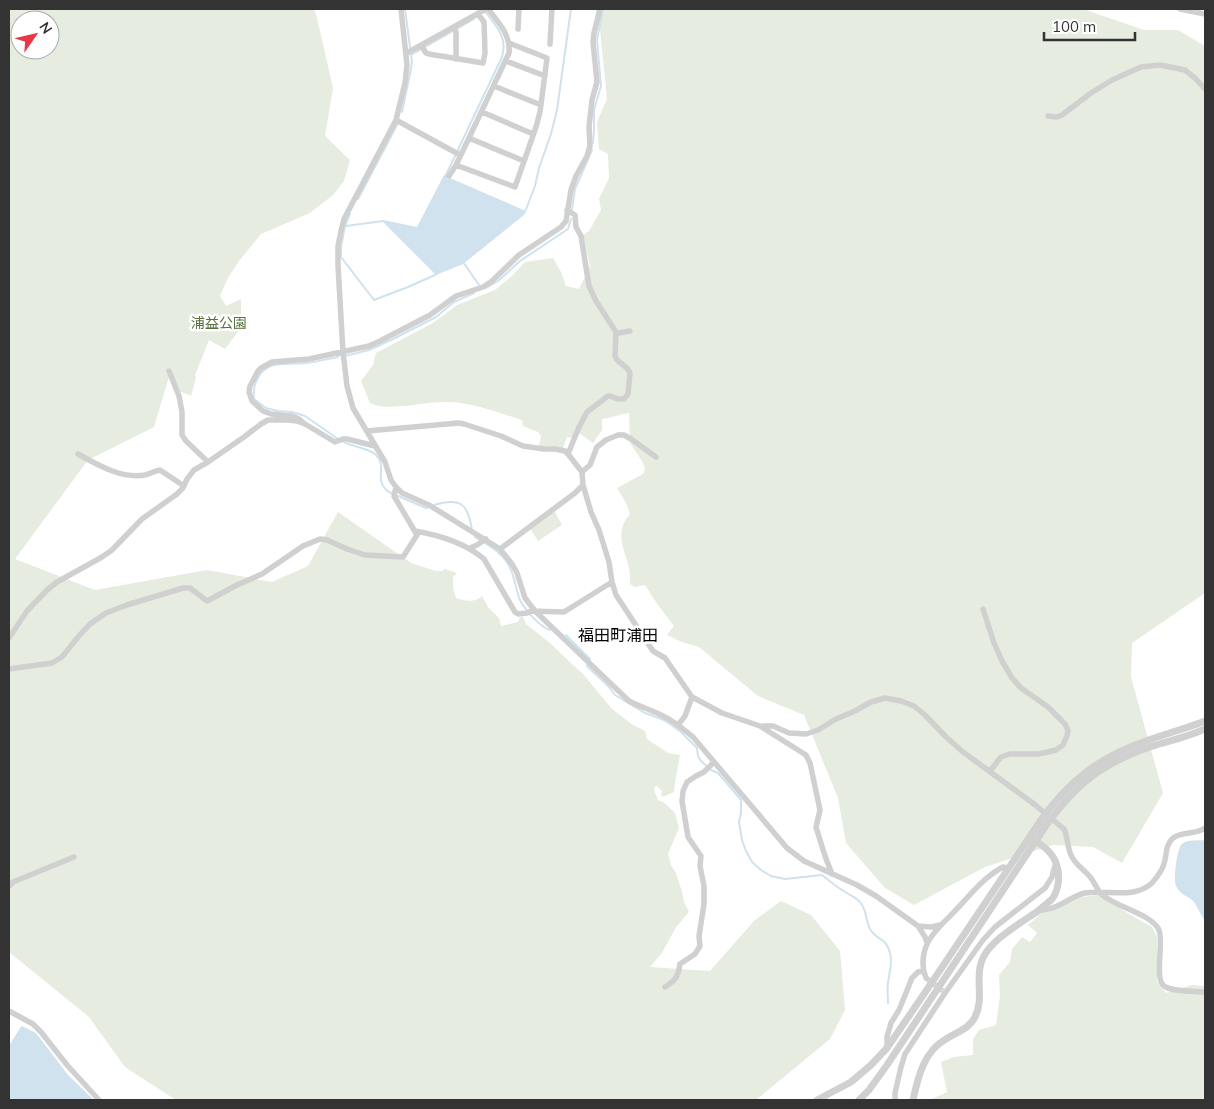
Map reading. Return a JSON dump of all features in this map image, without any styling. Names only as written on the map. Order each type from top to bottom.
[{"type":"street","points":[[9,669],[52,663],[62,657],[90,624],[106,613],[127,604],[183,588],[190,588],[207,601],[262,574],[303,546],[320,539],[365,555],[403,557],[417,535],[395,492],[386,462],[352,408],[349,398],[342,352],[338,266],[338,246],[344,219],[396,120],[405,83],[409,52],[401,9]]},
{"type":"street","points":[[518,29],[519,9]]},
{"type":"street","points":[[550,44],[552,9]]},
{"type":"street","points":[[375,446],[347,439],[334,442],[305,424],[299,418],[263,411],[252,401],[249,392],[250,386],[258,372],[272,362],[342,352],[369,346],[380,341],[430,315],[456,296],[482,287],[492,281],[519,255],[562,228],[566,221],[570,190],[590,146],[589,127],[592,100],[597,82],[593,42],[600,9]]},
{"type":"street","points":[[1180,9],[1205,14]]},
{"type":"street","points":[[409,52],[422,47],[484,12]]},
{"type":"street","points":[[422,47],[428,54],[482,63],[485,53],[484,12]]},
{"type":"street","points":[[449,176],[456,165],[457,154],[469,138],[509,53],[506,32],[484,12]]},
{"type":"street","points":[[454,29],[456,59]]},
{"type":"street","points":[[456,165],[515,187],[541,105],[548,58],[509,43]]},
{"type":"street","points":[[506,61],[545,76]]},
{"type":"street","points":[[1048,116],[1057,117],[1062,115],[1112,80],[1141,67],[1160,65],[1185,70],[1205,89]]},
{"type":"street","points":[[494,86],[541,105]]},
{"type":"street","points":[[482,112],[533,134]]},
{"type":"street","points":[[396,120],[457,154]]},
{"type":"street","points":[[469,138],[524,161]]},
{"type":"street","points":[[567,210],[575,215],[576,227],[581,236],[589,286],[616,332],[614,356],[630,373],[626,398],[621,399],[610,396],[587,412],[568,454]]},
{"type":"street","points":[[616,332],[630,331]]},
{"type":"street","points":[[169,371],[179,396],[182,412],[182,435],[208,462]]},
{"type":"street","points":[[9,638],[27,611],[47,590],[57,582],[112,550],[142,519],[177,494],[184,486],[190,473],[268,420],[288,420],[305,424]]},
{"type":"street","points":[[367,431],[459,423],[501,436],[523,446],[544,450],[555,449],[568,454],[582,472],[582,486],[602,538],[616,595],[653,651],[665,658],[692,697],[722,713],[760,726],[803,752],[810,763],[820,810],[816,827],[832,874]]},
{"type":"street","points":[[582,472],[590,465],[597,447],[606,440],[618,435],[624,435],[631,439],[656,457]]},
{"type":"street","points":[[78,454],[109,470],[123,474],[147,475],[160,470],[184,486]]},
{"type":"street","points":[[500,549],[582,486]]},
{"type":"street","points":[[395,492],[402,493],[431,506],[473,531],[483,541],[500,549],[517,573],[531,612],[589,662],[629,701],[664,716],[692,737],[710,766],[787,848],[804,861],[876,896],[918,926],[923,932],[927,943]]},
{"type":"street","points":[[415,531],[432,534],[470,548],[484,559],[518,614],[564,612],[612,582]]},
{"type":"street","points":[[470,548],[483,541]]},
{"type":"street","points":[[983,609],[994,643],[1012,678],[1021,688],[1048,707],[1068,730],[1063,745],[1056,750],[1038,754],[1010,754],[1001,757],[990,771]]},
{"type":"street","points":[[678,725],[685,716],[692,697]]},
{"type":"street","points":[[760,726],[773,726],[788,733],[806,734],[818,730],[871,702],[885,698],[914,706],[963,752],[1034,804],[1064,829],[1067,834],[1071,856],[1090,877],[1100,893],[1154,923],[1159,930],[1160,939],[1159,980],[1164,986],[1189,992],[1205,992]]},
{"type":"street","points":[[859,1100],[869,1090],[887,1065],[1033,840],[1051,805],[1074,781],[1105,758],[1123,749],[1205,721]]},
{"type":"street","points":[[817,1100],[850,1082],[871,1065],[887,1048],[1008,868],[1078,787],[1098,772],[1125,756],[1205,730]]},
{"type":"street","points":[[665,987],[678,976],[680,964],[695,954],[700,946],[704,904],[704,886],[700,866],[701,856],[688,837],[682,801],[683,791],[687,782],[710,766]]},
{"type":"street","points":[[1036,911],[1051,909],[1082,894],[1091,892],[1134,892],[1150,884],[1159,875],[1164,863],[1167,846],[1173,838],[1205,828]]},
{"type":"street","points":[[913,1100],[927,1055],[938,1044],[968,1027],[976,1015],[978,1006],[978,973],[987,951],[1048,902],[1056,893],[1059,878],[1056,863],[1046,848],[1033,840]]},
{"type":"street","points":[[9,886],[13,882],[74,857]]},
{"type":"street","points":[[895,1100],[905,1054],[944,992],[995,927],[1045,888],[1052,877],[1056,863]]},
{"type":"street","points":[[926,978],[923,971],[923,958],[927,943],[942,924],[986,878],[1003,867],[1008,868]]},
{"type":"street","points":[[918,926],[931,928],[942,924]]},
{"type":"street","points":[[887,1048],[887,1037],[891,1023],[899,1010],[912,978],[918,972],[923,971]]},
{"type":"street","points":[[9,1011],[32,1024],[41,1032],[67,1065],[99,1100]]},
{"type":"green space","name":"浦益公園","points":[[9,9],[314,9],[333,88],[325,136],[350,160],[344,181],[333,195],[310,213],[261,234],[239,261],[228,278],[220,296],[226,306],[241,299],[241,316],[239,317],[243,325],[225,349],[209,340],[195,375],[196,378],[191,396],[179,391],[171,370],[154,427],[88,460],[15,559],[95,590],[207,570],[272,582],[308,566],[338,512],[411,563],[436,571],[445,569],[457,573],[453,577],[453,588],[456,598],[466,601],[482,596],[488,607],[499,618],[501,626],[518,622],[520,617],[523,617],[526,624],[550,643],[583,674],[612,709],[633,725],[645,731],[647,739],[668,753],[680,755],[674,792],[661,796],[662,791],[656,785],[654,790],[658,800],[665,803],[675,813],[679,828],[668,854],[689,912],[676,927],[662,953],[650,967],[710,971],[754,921],[781,901],[811,915],[840,951],[845,1010],[830,1039],[756,1100],[176,1100],[125,1067],[89,1017],[9,952]]},
{"type":"green space","points":[[598,9],[1083,9],[1144,30],[1178,30],[1205,46],[1205,593],[1132,643],[1131,677],[1163,793],[1122,863],[1093,847],[1053,845],[985,867],[914,905],[885,888],[846,843],[838,798],[804,715],[758,696],[699,647],[667,635],[674,626],[645,585],[635,587],[630,584],[629,568],[621,534],[622,527],[630,514],[617,488],[643,474],[645,469],[630,443],[629,413],[602,419],[602,430],[593,443],[576,431],[572,438],[567,437],[563,448],[539,446],[541,436],[538,432],[523,426],[522,420],[473,405],[433,402],[387,407],[370,403],[361,381],[373,365],[376,353],[433,323],[457,305],[495,290],[525,262],[553,258],[566,286],[579,289],[590,266],[583,235],[589,231],[601,210],[599,199],[609,178],[608,154],[599,149],[597,122],[607,99]]},
{"type":"green space","points":[[554,510],[562,525],[538,541],[530,528]]},
{"type":"green space","points":[[1099,895],[1152,927],[1157,937],[1157,982],[1166,993],[1192,985],[1205,986],[1205,1100],[930,1100],[947,1092],[941,1062],[954,1057],[973,1055],[973,1039],[979,1030],[996,1025],[1000,996],[999,975],[1010,962],[1012,949],[1022,937],[1030,942],[1037,933],[1028,925],[1042,913],[1053,911],[1082,897]]},
{"type":"water","points":[[444,175],[447,175],[447,179],[450,178],[526,211],[524,215],[463,264],[436,275],[382,221],[417,227]]},
{"type":"water","points":[[1205,840],[1205,921],[1193,901],[1182,894],[1176,886],[1175,871],[1177,857],[1182,844],[1184,842]]},
{"type":"water","points":[[22,1026],[36,1033],[68,1075],[94,1100],[9,1100],[9,1046]]},
{"type":"waterway","points":[[402,112],[412,62],[405,9]]},
{"type":"waterway","points":[[525,212],[535,186],[557,110],[571,9]]},
{"type":"waterway","points":[[593,143],[594,110],[601,86],[597,40],[603,9]]},
{"type":"waterway","points":[[445,177],[502,57],[502,37],[485,11]]},
{"type":"waterway","points":[[411,55],[474,19]]},
{"type":"waterway","points":[[358,199],[397,125]]},
{"type":"waterway","points":[[572,209],[575,189],[592,150]]},
{"type":"waterway","points":[[350,214],[345,226],[341,257],[374,300],[437,273]]},
{"type":"waterway","points":[[486,288],[498,281],[520,261],[568,229],[571,219]]},
{"type":"waterway","points":[[346,226],[383,221]]},
{"type":"waterway","points":[[463,262],[479,285]]},
{"type":"waterway","points":[[345,356],[369,350],[391,340],[436,317],[454,302],[474,293]]},
{"type":"waterway","points":[[338,357],[310,363],[274,365],[264,370],[255,383],[254,388],[254,399],[266,408],[305,416],[338,439]]},
{"type":"waterway","points":[[342,441],[375,454],[381,463],[382,483],[389,492],[426,508],[429,507]]},
{"type":"waterway","points":[[434,505],[451,502],[462,505],[468,514],[472,530]]},
{"type":"waterway","points":[[475,537],[493,548],[505,559],[512,573],[522,604],[537,622],[550,630]]},
{"type":"waterway","points":[[566,635],[590,659],[587,666],[615,695],[645,713],[664,720],[680,731],[697,748],[701,761],[711,770],[718,773],[741,800],[739,822],[742,840],[752,862],[771,876],[785,879],[822,875],[860,902],[864,908],[870,930],[885,942],[890,953],[888,1003]]},
{"type":"tunnel","points":[[926,978],[943,991]]},
{"type":"district","name":"福田町浦田","points":[[618,635]]}]
